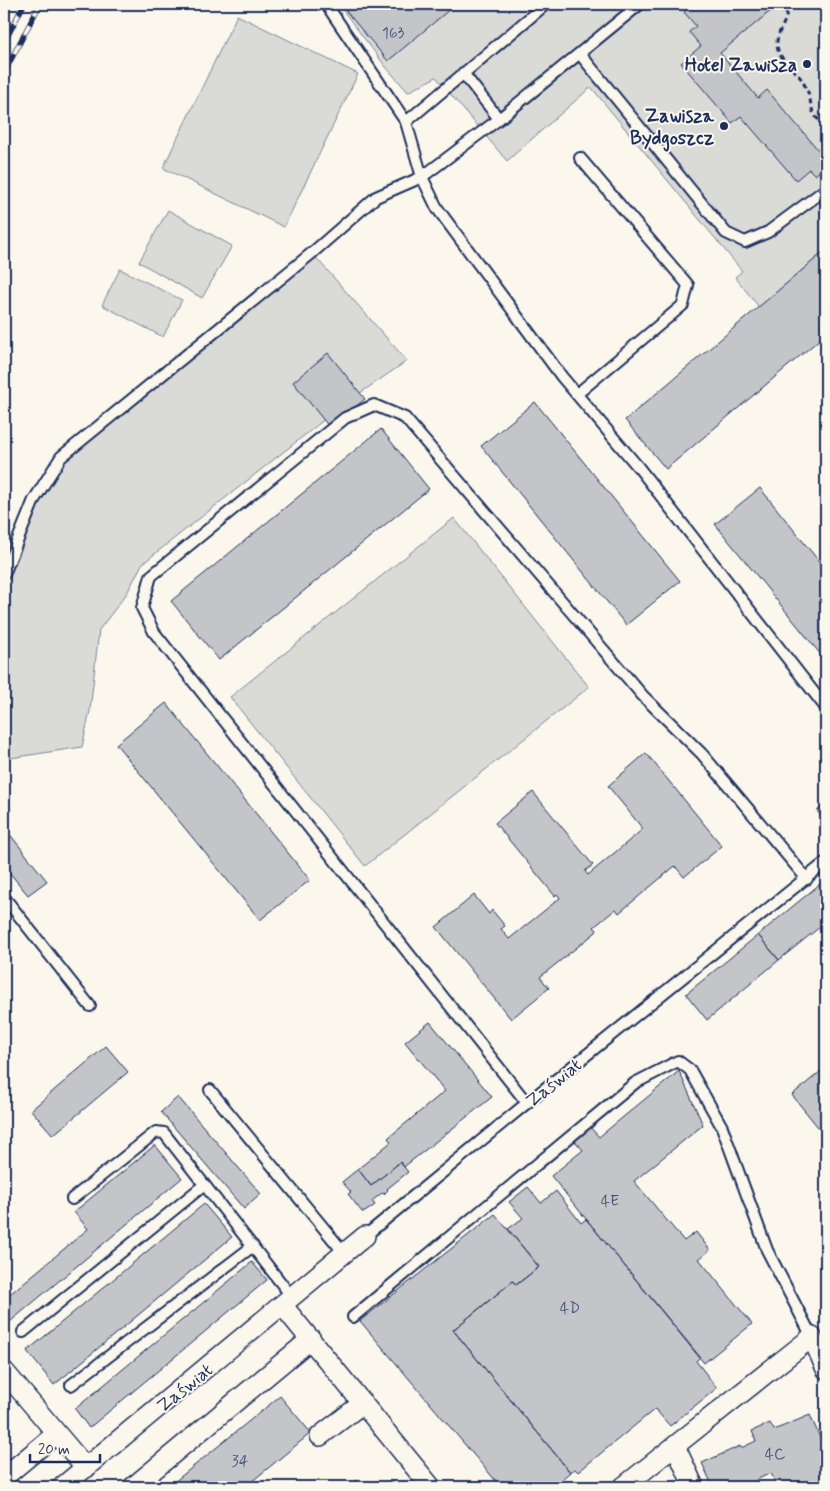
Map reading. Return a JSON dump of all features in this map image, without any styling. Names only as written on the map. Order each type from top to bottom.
[{"type":"street","name":"Zaświat","points":[[62,1487],[365,1236]]},
{"type":"street","points":[[288,1301],[311,1339],[431,1487]]},
{"type":"street","points":[[623,1487],[812,1337],[826,1369]]},
{"type":"street","points":[[133,1487],[311,1339]]},
{"type":"street","points":[[4,1371],[86,1468]]},
{"type":"street","points":[[320,1436],[363,1403]]},
{"type":"street","points":[[4,1477],[56,1434]]},
{"type":"street","points":[[675,1446],[694,1487]]},
{"type":"lane","points":[[326,4],[406,122],[422,177],[437,208],[562,377],[639,468],[826,708]]},
{"type":"lane","points":[[406,122],[546,4]]},
{"type":"lane","points":[[4,574],[34,500],[61,457],[312,253],[376,196],[422,177],[499,119],[640,4]]},
{"type":"lane","points":[[580,54],[726,233],[745,242],[768,232],[826,189]]},
{"type":"lane","points":[[463,73],[499,119]]},
{"type":"lane","points":[[577,394],[684,305],[688,285],[580,158]]},
{"type":"lane","points":[[528,1103],[154,632],[142,608],[151,576],[345,418],[374,405],[405,418],[643,696],[702,754],[807,879]]},
{"type":"lane","name":"Zaświat","points":[[365,1236],[826,862]]},
{"type":"lane","points":[[4,897],[90,1006]]},
{"type":"lane","points":[[354,1316],[635,1083],[678,1061],[690,1070],[722,1127],[767,1250],[812,1337]]},
{"type":"lane","points":[[210,1090],[345,1254]]},
{"type":"lane","points":[[72,1199],[156,1132],[164,1133],[253,1246],[288,1301]]},
{"type":"lane","points":[[23,1332],[204,1185]]},
{"type":"lane","points":[[71,1385],[253,1246]]},
{"type":"path","points":[[784,4],[787,8],[787,17],[779,32],[777,45],[784,62],[799,76],[808,91],[811,110],[821,122],[826,122]]},
{"type":"shaded area","name":"Zawisza Bydgoszcz","points":[[338,4],[826,4],[826,250],[759,307],[735,277],[742,271],[591,87],[507,161],[436,77],[408,92],[386,67]]},
{"type":"shaded area","points":[[237,15],[358,74],[284,227],[163,168]]},
{"type":"shaded area","points":[[168,210],[232,246],[202,298],[139,262]]},
{"type":"shaded area","points":[[312,253],[407,361],[344,404],[142,564],[127,593],[99,630],[90,711],[82,747],[4,759],[4,574],[34,500],[61,457]]},
{"type":"shaded area","points":[[120,269],[182,300],[163,337],[102,305]]},
{"type":"shaded area","points":[[454,518],[589,687],[365,866],[230,697]]},
{"type":"building","points":[[340,4],[456,4],[388,61]]},
{"type":"building","points":[[694,4],[779,4],[720,53],[758,98],[767,90],[826,159],[826,166],[815,175],[809,169],[796,180],[741,116],[732,123],[681,63],[701,46],[689,32],[696,26],[684,12]]},
{"type":"building","points":[[817,4],[826,4],[826,14]]},
{"type":"building","points":[[826,250],[826,334],[666,469],[625,420]]},
{"type":"building","points":[[328,353],[365,399],[330,428],[293,382]]},
{"type":"building","points":[[535,402],[680,581],[626,625],[481,446]]},
{"type":"building","points":[[381,429],[429,489],[219,660],[171,601]]},
{"type":"building","points":[[760,488],[826,570],[826,661],[715,524]]},
{"type":"building","points":[[166,703],[310,880],[260,920],[116,744]]},
{"type":"building","points":[[646,753],[722,846],[684,877],[675,866],[619,913],[616,909],[594,927],[597,930],[596,932],[540,977],[549,988],[511,1019],[436,927],[474,895],[489,914],[492,910],[505,926],[501,929],[509,939],[560,898],[557,894],[555,896],[495,823],[533,792],[593,865],[585,871],[588,875],[643,829],[608,786]]},
{"type":"building","points":[[826,803],[826,822],[817,811]]},
{"type":"building","points":[[4,827],[47,881],[28,895],[4,866]]},
{"type":"building","points":[[826,879],[826,922],[779,960],[758,935]]},
{"type":"building","points":[[758,935],[779,960],[707,1020],[686,994]]},
{"type":"building","points":[[430,1022],[492,1097],[404,1167],[400,1162],[371,1186],[358,1169],[391,1142],[388,1138],[445,1091],[405,1042]]},
{"type":"building","points":[[106,1046],[128,1072],[53,1135],[31,1110]]},
{"type":"building","points":[[826,1067],[826,1137],[792,1095]]},
{"type":"building","points":[[679,1071],[703,1125],[634,1181],[684,1241],[696,1232],[710,1250],[699,1259],[752,1324],[704,1363],[551,1176],[583,1150],[573,1139],[589,1126],[599,1137]]},
{"type":"building","points":[[178,1097],[261,1194],[244,1209],[161,1112]]},
{"type":"building","points":[[155,1145],[182,1178],[5,1326],[4,1299],[88,1229],[74,1212]]},
{"type":"building","points":[[400,1162],[408,1172],[387,1189],[384,1194],[382,1193],[372,1201],[375,1205],[362,1212],[348,1194],[351,1192],[342,1182],[358,1169],[371,1186]]},
{"type":"building","points":[[528,1187],[541,1203],[556,1191],[581,1223],[586,1219],[700,1357],[696,1361],[717,1388],[670,1426],[655,1409],[578,1472],[575,1469],[570,1472],[453,1330],[513,1281],[516,1285],[539,1267],[508,1229],[523,1218],[509,1202]]},
{"type":"building","points":[[204,1204],[232,1237],[54,1385],[27,1351]]},
{"type":"building","points":[[826,1205],[826,1219],[820,1211]]},
{"type":"building","points":[[495,1214],[539,1267],[516,1285],[513,1281],[453,1330],[570,1472],[553,1487],[501,1487],[360,1321]]},
{"type":"building","points":[[252,1262],[267,1280],[89,1428],[75,1409]]},
{"type":"building","points":[[280,1396],[311,1433],[245,1487],[168,1487]]},
{"type":"building","points":[[810,1415],[826,1451],[826,1487],[777,1487],[771,1473],[745,1487],[713,1487],[702,1463],[756,1441],[752,1431],[770,1423],[774,1430]]},
{"type":"building","points":[[357,1480],[363,1487],[348,1487]]},
{"type":"railway","points":[[4,43],[24,4]]},
{"type":"railway","points":[[4,73],[40,4]]},
{"type":"place","name":"Hotel Zawisza","points":[[807,64]]},
{"type":"place","name":"Zawisza Bydgoszcz","points":[[724,126]]}]
